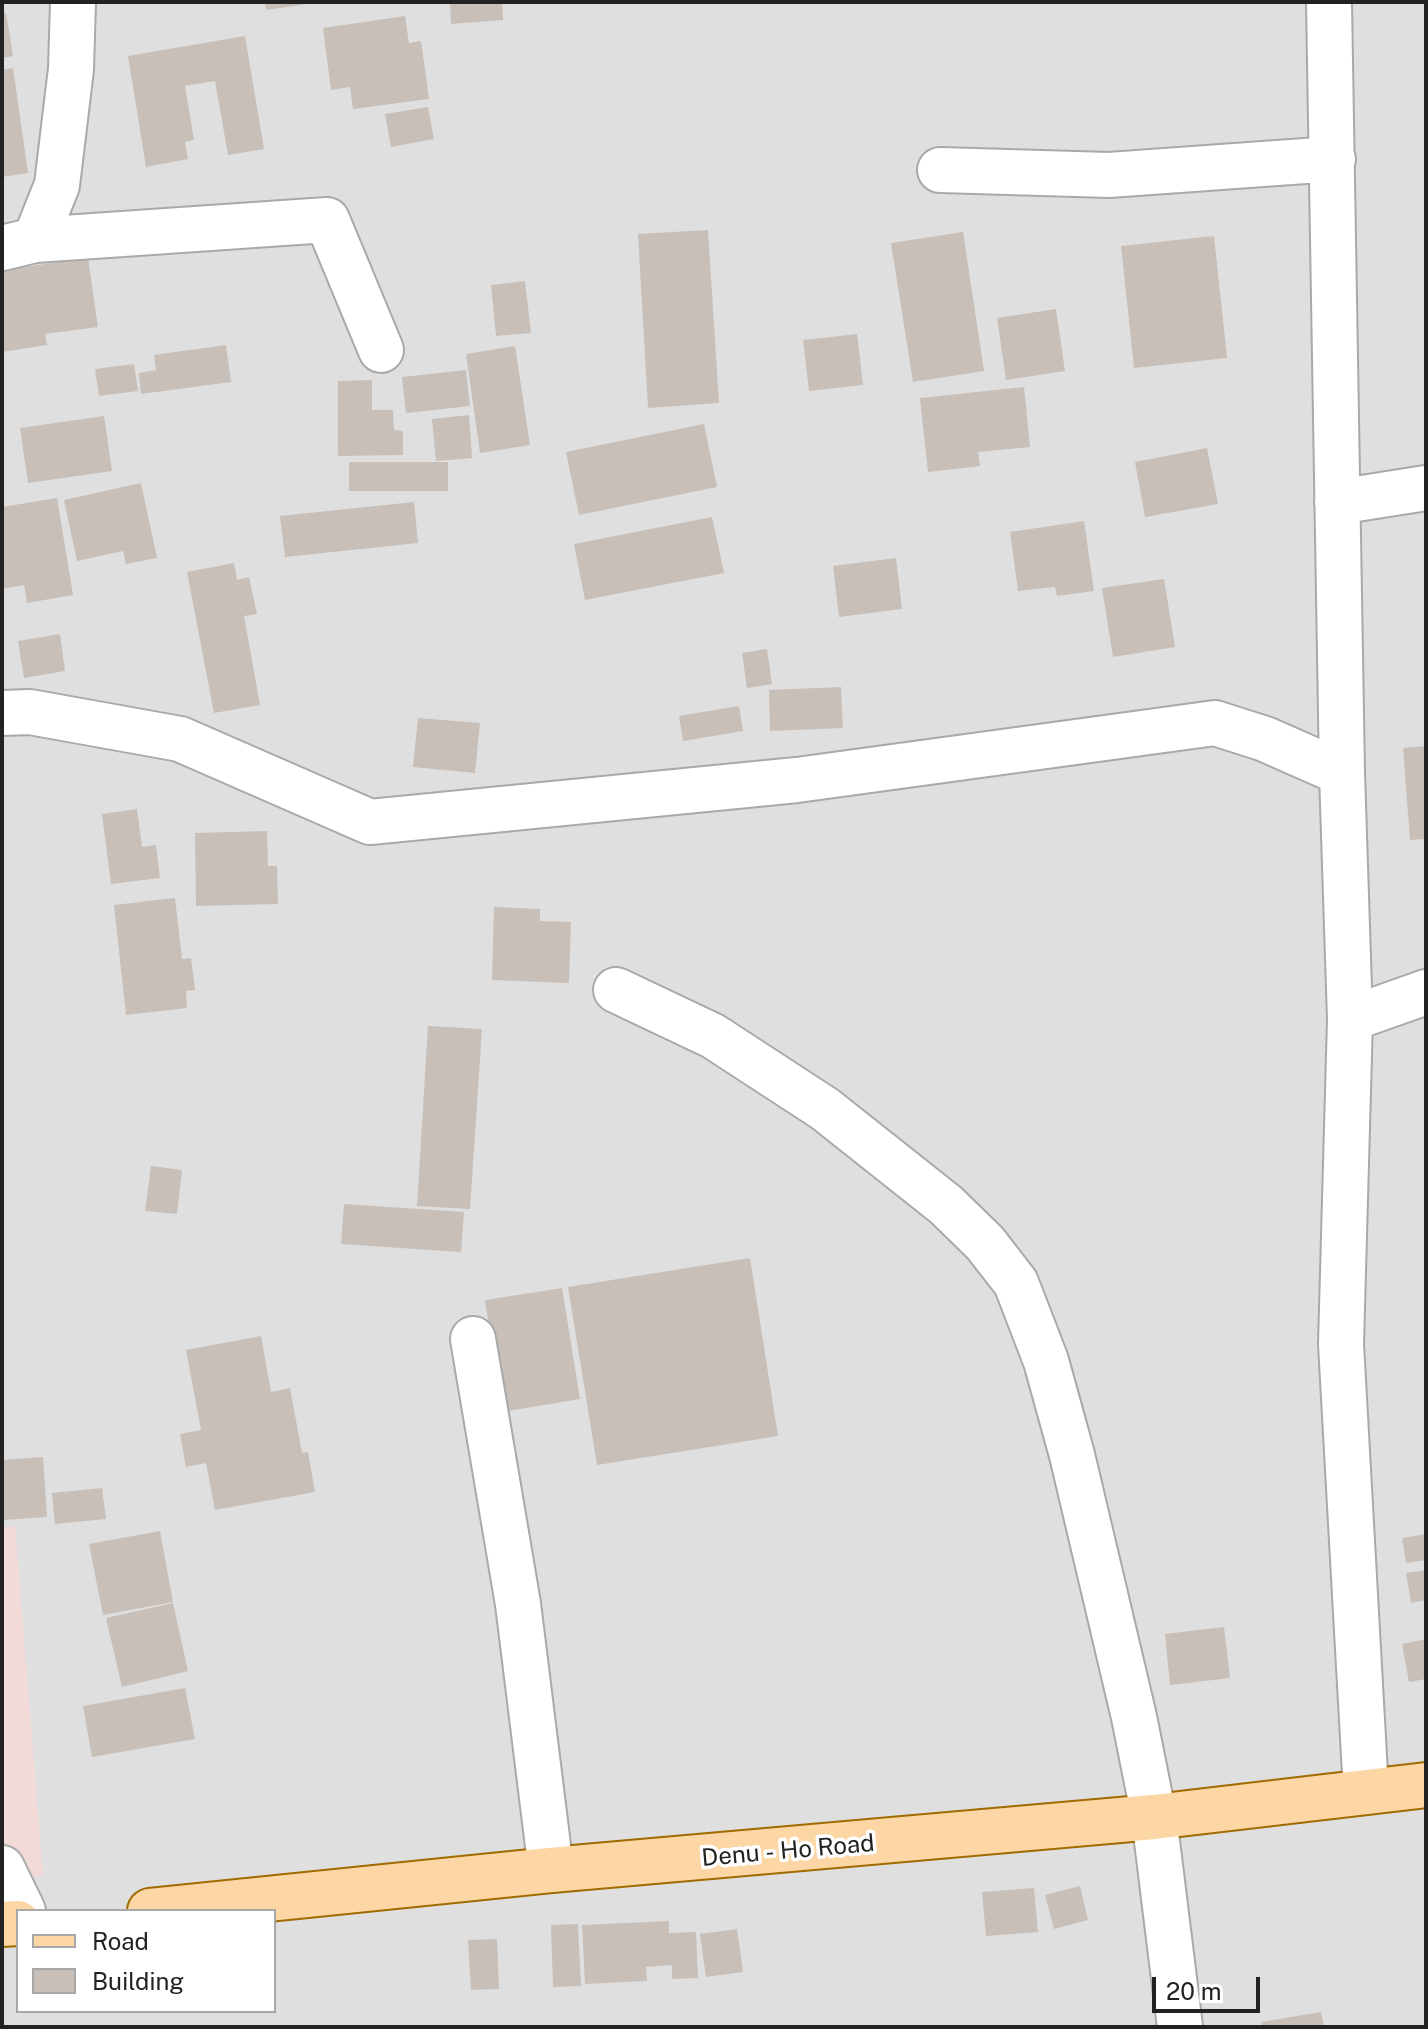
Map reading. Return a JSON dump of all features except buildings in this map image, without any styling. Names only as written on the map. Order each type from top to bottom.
[{"type":"main road","name":"Denu - Ho Road","points":[[170,1909],[551,1870],[1154,1817],[1426,1785]]},
{"type":"street","points":[[19,244],[59,173],[71,69],[73,2]]},
{"type":"street","points":[[1329,2],[1342,773],[1350,1019],[1341,1344],[1366,1792]]},
{"type":"street","points":[[940,170],[1109,175],[1333,159]]},
{"type":"street","points":[[19,244],[327,220],[381,350]]},
{"type":"street","points":[[1337,502],[1426,488]]},
{"type":"street","points":[[2,713],[30,712],[180,739],[370,822],[797,780],[1215,723],[1265,739],[1342,773]]},
{"type":"street","points":[[616,990],[713,1036],[825,1109],[946,1205],[985,1243],[1016,1283],[1046,1361],[1072,1455],[1154,1817],[1180,2027]]},
{"type":"street","points":[[1350,1019],[1426,992]]},
{"type":"street","points":[[473,1339],[518,1604],[551,1870]]},
{"type":"street","points":[[2,1868],[22,1909]]},
{"type":"shaded area","points":[[2,2],[1426,2],[1426,2027],[2,2027]]},
{"type":"shaded area","points":[[15,1526],[43,1876],[2,1880],[2,1527]]}]
